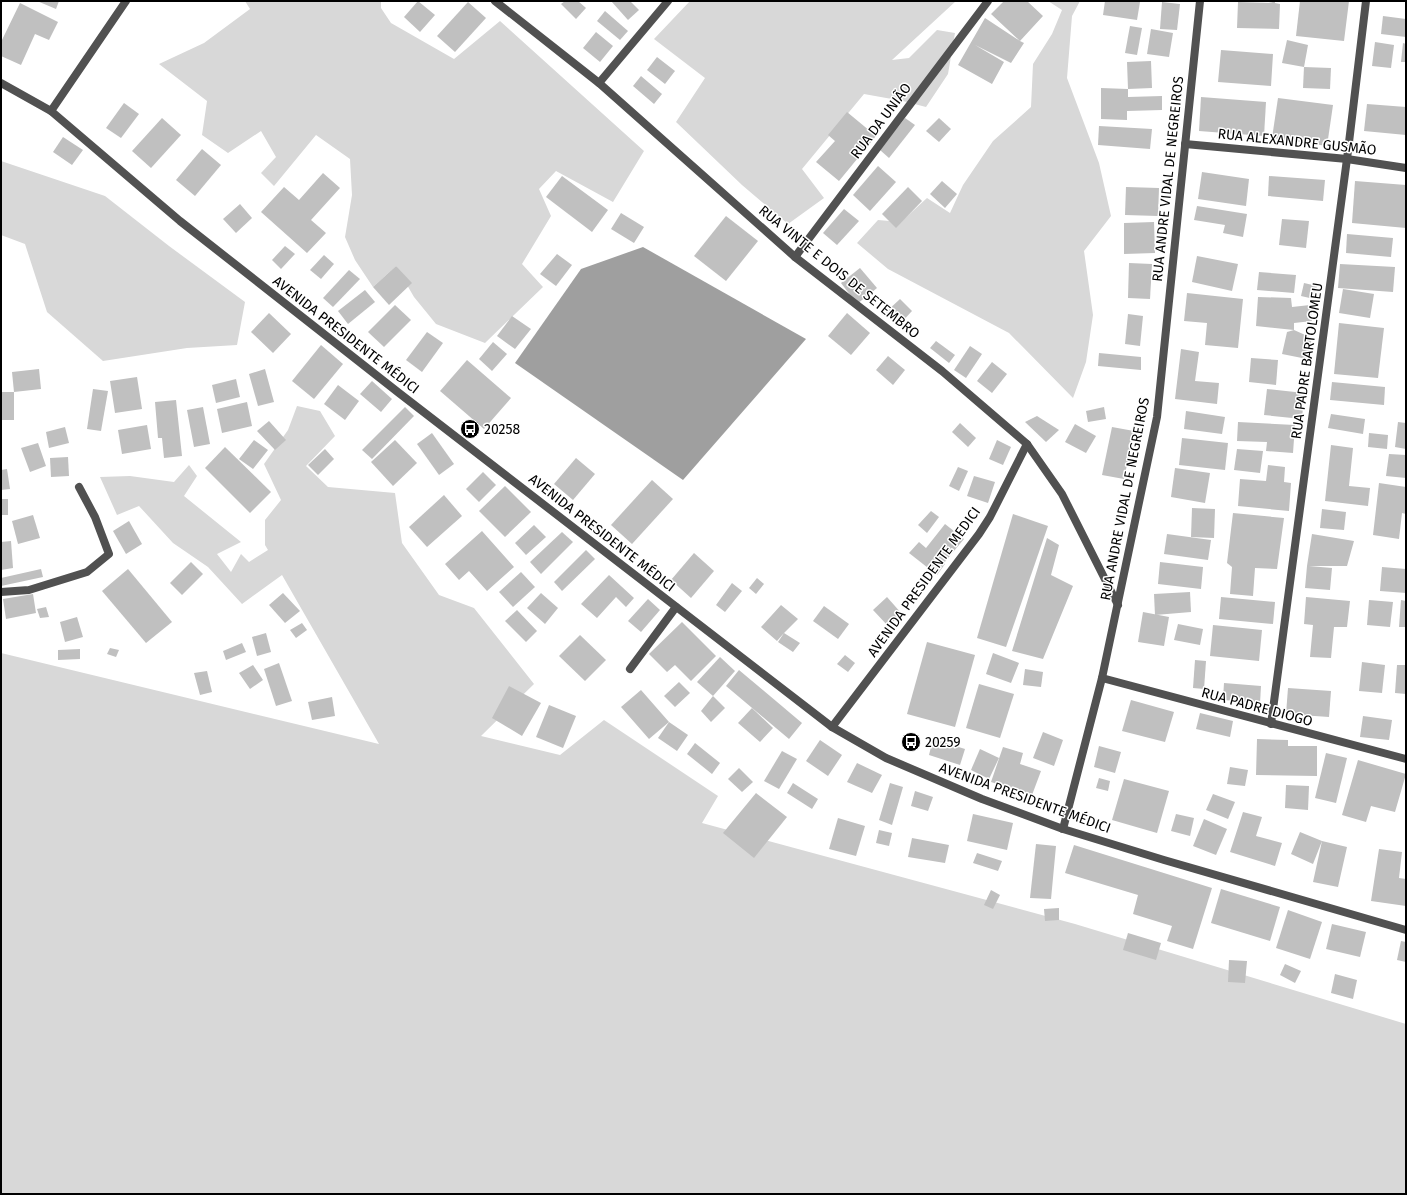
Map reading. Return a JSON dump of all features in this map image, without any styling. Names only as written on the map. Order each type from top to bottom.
[{"type":"street","points":[[51,111],[126,1]]},
{"type":"street","name":"RUA VINTE E DOIS DE SETEMBRO","points":[[495,1],[598,83],[795,257],[942,371],[1026,444],[1062,494],[1118,605]]},
{"type":"street","points":[[598,83],[668,1]]},
{"type":"street","name":"RUA DA UNIÃO","points":[[795,257],[988,1]]},
{"type":"street","name":"RUA ANDRE VIDAL DE NEGREIROS","points":[[1063,829],[1102,678],[1157,417],[1200,1]]},
{"type":"street","name":"RUA PADRE BARTOLOMEU","points":[[1271,724],[1347,159],[1366,1]]},
{"type":"street","name":"AVENIDA PRESIDENTE MÉDICI","points":[[1,83],[51,111],[180,221],[393,388],[832,727],[886,758],[982,799],[1063,829],[1164,860],[1406,930]]},
{"type":"street","name":"RUA ALEXANDRE GUSMÃO","points":[[1185,144],[1347,159],[1406,168]]},
{"type":"street","name":"AVENIDA PRESIDENTE MEDICI","points":[[832,727],[979,534],[990,517],[1026,444]]},
{"type":"street","points":[[1,592],[29,590],[87,572],[109,554],[95,517],[79,487]]},
{"type":"street","name":"AVENIDA PRESIDENTE MÉDICI","points":[[630,669],[676,607]]},
{"type":"street","name":"RUA PADRE DIOGO","points":[[1102,678],[1406,759]]},
{"type":"shaded area","points":[[245,1],[381,1],[381,8],[391,23],[454,59],[500,21],[644,151],[613,202],[556,171],[539,189],[551,216],[522,264],[543,287],[485,343],[436,324],[414,297],[396,266],[373,287],[355,260],[345,237],[352,195],[350,159],[316,135],[274,186],[261,173],[276,157],[261,131],[228,153],[202,135],[207,101],[159,64],[204,43],[250,9]]},
{"type":"shaded area","points":[[690,1],[956,1],[892,60],[909,58],[937,30],[955,33],[948,74],[926,107],[864,94],[802,169],[824,198],[788,224],[742,185],[676,122],[705,78],[654,39]]},
{"type":"shaded area","points":[[1048,1],[1080,1],[1072,16],[1067,78],[1099,163],[1111,216],[1084,251],[1093,315],[1086,362],[1073,398],[1009,333],[888,269],[857,243],[878,220],[901,222],[927,198],[950,213],[963,185],[993,141],[1031,107],[1033,64],[1052,34],[1062,10]]},
{"type":"shaded area","points":[[1,161],[105,196],[169,246],[245,302],[237,345],[187,348],[103,361],[47,312],[25,244],[1,235]]},
{"type":"shaded area","points":[[643,247],[806,339],[683,480],[515,363],[581,269]]},
{"type":"shaded area","points":[[297,406],[320,411],[335,436],[306,466],[328,487],[395,493],[402,543],[439,595],[474,608],[534,684],[481,736],[560,755],[604,720],[718,796],[702,823],[1075,924],[1406,1024],[1406,1194],[1,1194],[1,653],[379,744],[282,575],[242,604],[208,567],[173,543],[139,506],[117,515],[100,477],[130,476],[174,482],[189,465],[197,476],[184,496],[241,542],[217,554],[231,572],[241,554],[249,562],[268,550],[265,545],[265,520],[281,500],[264,464],[288,430]]},
{"type":"building","points":[[37,1],[59,1],[56,9]]},
{"type":"building","points":[[418,1],[435,15],[420,32],[404,17]]},
{"type":"building","points":[[565,1],[578,1],[586,8],[576,19],[561,4]]},
{"type":"building","points":[[611,1],[630,1],[639,10],[628,20]]},
{"type":"building","points":[[1004,1],[1027,1],[1043,16],[1020,41],[991,14]]},
{"type":"building","points":[[1105,1],[1140,2],[1137,20],[1103,15]]},
{"type":"building","points":[[1264,1],[1275,1],[1275,3],[1280,4],[1279,29],[1237,28],[1238,2],[1273,3]]},
{"type":"building","points":[[1300,1],[1349,1],[1344,41],[1296,36]]},
{"type":"building","points":[[468,2],[486,18],[455,52],[437,36]]},
{"type":"building","points":[[1162,2],[1180,4],[1177,30],[1160,29]]},
{"type":"building","points":[[20,3],[58,22],[49,40],[35,34],[21,65],[1,56],[1,42]]},
{"type":"building","points":[[605,11],[628,31],[620,40],[597,21]]},
{"type":"building","points":[[1383,16],[1406,19],[1406,37],[1381,34]]},
{"type":"building","points":[[985,18],[1024,43],[1011,63],[975,45],[1004,62],[992,84],[958,65]]},
{"type":"building","points":[[1130,26],[1142,28],[1137,55],[1125,53]]},
{"type":"building","points":[[1151,29],[1173,33],[1169,57],[1147,54]]},
{"type":"building","points":[[596,32],[613,46],[600,62],[583,48]]},
{"type":"building","points":[[1287,40],[1308,45],[1304,67],[1282,63]]},
{"type":"building","points":[[1375,42],[1394,45],[1391,68],[1372,66]]},
{"type":"building","points":[[1403,43],[1406,44],[1406,62],[1401,62]]},
{"type":"building","points":[[1221,50],[1273,54],[1271,86],[1218,82]]},
{"type":"building","points":[[657,57],[675,71],[665,84],[647,70]]},
{"type":"building","points":[[1151,61],[1152,88],[1128,89],[1127,62]]},
{"type":"building","points":[[1304,67],[1331,68],[1330,89],[1303,88]]},
{"type":"building","points":[[641,76],[662,94],[654,104],[633,86]]},
{"type":"building","points":[[1101,88],[1128,89],[1128,97],[1162,96],[1162,110],[1127,111],[1127,120],[1101,119]]},
{"type":"building","points":[[1201,97],[1266,102],[1264,136],[1199,131]]},
{"type":"building","points":[[1278,98],[1333,105],[1327,146],[1272,138]]},
{"type":"building","points":[[124,103],[139,114],[121,138],[106,128]]},
{"type":"building","points":[[1367,104],[1406,107],[1406,135],[1364,131]]},
{"type":"building","points":[[847,112],[876,136],[839,181],[816,162],[835,141],[828,135]]},
{"type":"building","points":[[162,118],[181,135],[151,168],[132,151]]},
{"type":"building","points":[[905,118],[915,125],[889,158],[880,150]]},
{"type":"building","points":[[939,118],[951,129],[939,142],[926,131]]},
{"type":"building","points":[[1099,126],[1152,129],[1150,149],[1098,145]]},
{"type":"building","points":[[63,137],[83,150],[72,165],[53,152]]},
{"type":"building","points":[[202,149],[221,165],[195,196],[176,180]]},
{"type":"building","points":[[878,166],[896,182],[870,211],[853,195]]},
{"type":"building","points":[[1202,172],[1249,179],[1246,206],[1198,199]]},
{"type":"building","points":[[323,173],[340,188],[311,220],[326,233],[307,253],[261,212],[284,187],[299,200]]},
{"type":"building","points":[[562,176],[608,210],[592,232],[546,197]]},
{"type":"building","points":[[1269,176],[1325,180],[1323,201],[1268,196]]},
{"type":"building","points":[[942,181],[957,194],[945,208],[930,194]]},
{"type":"building","points":[[1355,181],[1406,185],[1406,228],[1352,223]]},
{"type":"building","points":[[908,187],[922,201],[896,228],[882,214]]},
{"type":"building","points":[[1126,187],[1159,188],[1158,216],[1125,215]]},
{"type":"building","points":[[240,204],[252,218],[236,233],[223,219]]},
{"type":"building","points":[[1197,206],[1247,214],[1243,237],[1223,233],[1225,225],[1194,220]]},
{"type":"building","points":[[844,209],[859,221],[837,245],[823,233]]},
{"type":"building","points":[[621,213],[644,227],[634,243],[611,229]]},
{"type":"building","points":[[726,216],[758,241],[726,281],[694,256]]},
{"type":"building","points":[[1282,219],[1309,221],[1306,248],[1279,245]]},
{"type":"building","points":[[1154,222],[1155,253],[1124,254],[1124,223]]},
{"type":"building","points":[[1347,234],[1393,238],[1391,257],[1346,253]]},
{"type":"building","points":[[285,246],[295,254],[281,269],[272,260]]},
{"type":"building","points":[[557,254],[572,265],[556,286],[540,274]]},
{"type":"building","points":[[324,255],[334,264],[321,279],[310,270]]},
{"type":"building","points":[[1197,256],[1238,264],[1232,291],[1192,282]]},
{"type":"building","points":[[1129,263],[1152,264],[1150,299],[1128,298]]},
{"type":"building","points":[[1340,264],[1395,267],[1393,292],[1338,288]]},
{"type":"building","points":[[396,266],[412,283],[389,305],[373,287]]},
{"type":"building","points":[[860,268],[877,288],[857,304],[841,283]]},
{"type":"building","points":[[349,270],[360,279],[333,307],[323,298]]},
{"type":"building","points":[[1259,272],[1296,275],[1294,293],[1257,290]]},
{"type":"building","points":[[1304,283],[1317,286],[1314,299],[1301,296]]},
{"type":"building","points":[[1343,289],[1374,294],[1370,318],[1339,313]]},
{"type":"building","points":[[365,290],[375,302],[348,324],[338,311]]},
{"type":"building","points":[[1187,293],[1243,299],[1238,348],[1205,345],[1207,323],[1184,321]]},
{"type":"building","points":[[1258,297],[1291,298],[1292,307],[1310,305],[1312,321],[1294,323],[1294,330],[1256,326]]},
{"type":"building","points":[[900,299],[912,311],[899,325],[886,312]]},
{"type":"building","points":[[395,305],[411,320],[384,347],[368,332]]},
{"type":"building","points":[[269,313],[291,334],[273,353],[251,332]]},
{"type":"building","points":[[847,313],[870,333],[851,355],[828,336]]},
{"type":"building","points":[[1128,314],[1143,316],[1140,346],[1125,344]]},
{"type":"building","points":[[512,316],[531,329],[515,349],[497,336]]},
{"type":"building","points":[[1339,323],[1384,328],[1378,378],[1334,374]]},
{"type":"building","points":[[1294,330],[1312,338],[1307,359],[1282,354],[1287,332]]},
{"type":"building","points":[[427,332],[443,343],[422,372],[406,360]]},
{"type":"building","points":[[936,341],[955,355],[949,363],[930,348]]},
{"type":"building","points":[[493,342],[507,354],[492,371],[479,359]]},
{"type":"building","points":[[321,345],[343,364],[314,399],[292,381]]},
{"type":"building","points":[[970,346],[982,354],[966,378],[954,370]]},
{"type":"building","points":[[1181,349],[1199,352],[1195,381],[1219,383],[1217,404],[1175,399]]},
{"type":"building","points":[[1099,353],[1141,357],[1141,370],[1098,366]]},
{"type":"building","points":[[888,356],[905,370],[893,385],[876,370]]},
{"type":"building","points":[[1251,358],[1278,360],[1276,385],[1249,382]]},
{"type":"building","points":[[467,360],[511,398],[484,429],[440,391]]},
{"type":"building","points":[[992,362],[1007,374],[992,393],[977,381]]},
{"type":"building","points":[[39,369],[41,389],[14,392],[12,372]]},
{"type":"building","points":[[265,369],[274,402],[258,406],[249,374]]},
{"type":"building","points":[[137,377],[142,409],[115,413],[110,381]]},
{"type":"building","points":[[236,379],[240,397],[216,403],[212,385]]},
{"type":"building","points":[[372,381],[392,399],[381,412],[360,394]]},
{"type":"building","points":[[1332,382],[1385,387],[1384,405],[1330,400]]},
{"type":"building","points":[[338,385],[359,401],[345,420],[324,404]]},
{"type":"building","points":[[93,389],[108,391],[101,431],[87,429]]},
{"type":"building","points":[[1267,389],[1304,393],[1302,419],[1264,415]]},
{"type":"building","points":[[1,392],[14,392],[14,420],[1,420]]},
{"type":"building","points":[[176,400],[182,456],[164,458],[162,438],[158,438],[155,402]]},
{"type":"building","points":[[247,402],[252,426],[222,433],[217,409]]},
{"type":"building","points":[[203,407],[210,444],[194,447],[187,410]]},
{"type":"building","points":[[405,407],[414,416],[372,459],[362,450]]},
{"type":"building","points":[[1104,407],[1106,419],[1088,422],[1086,411]]},
{"type":"building","points":[[1186,411],[1225,417],[1222,434],[1184,429]]},
{"type":"building","points":[[1331,414],[1365,419],[1363,434],[1328,428]]},
{"type":"building","points":[[1037,416],[1059,430],[1046,442],[1025,422]]},
{"type":"building","points":[[269,421],[286,440],[275,450],[257,431]]},
{"type":"building","points":[[1238,422],[1295,425],[1293,453],[1266,451],[1267,442],[1237,441]]},
{"type":"building","points":[[1398,422],[1406,423],[1406,449],[1395,447]]},
{"type":"building","points":[[960,423],[976,438],[968,447],[952,432]]},
{"type":"building","points":[[1075,424],[1096,436],[1086,453],[1065,442]]},
{"type":"building","points":[[147,425],[151,449],[122,454],[118,430]]},
{"type":"building","points":[[65,427],[69,443],[49,448],[46,432]]},
{"type":"building","points":[[1112,427],[1134,431],[1124,479],[1102,475]]},
{"type":"building","points":[[432,433],[454,464],[439,475],[417,444]]},
{"type":"building","points":[[1369,433],[1388,435],[1387,449],[1368,447]]},
{"type":"building","points":[[1182,438],[1228,443],[1225,470],[1179,465]]},
{"type":"building","points":[[254,440],[268,450],[253,469],[239,459]]},
{"type":"building","points":[[395,440],[417,463],[393,486],[371,462]]},
{"type":"building","points":[[997,440],[1011,447],[1003,465],[989,459]]},
{"type":"building","points":[[38,443],[46,466],[30,472],[21,448]]},
{"type":"building","points":[[1331,445],[1353,448],[1349,486],[1370,488],[1368,506],[1325,501]]},
{"type":"building","points":[[225,447],[271,492],[250,513],[205,468]]},
{"type":"building","points":[[325,449],[334,459],[318,475],[308,465]]},
{"type":"building","points":[[1237,449],[1263,451],[1260,473],[1234,470]]},
{"type":"building","points":[[1389,454],[1406,455],[1406,478],[1386,476]]},
{"type":"building","points":[[68,457],[69,476],[51,477],[50,458]]},
{"type":"building","points":[[576,458],[595,474],[573,500],[554,484]]},
{"type":"building","points":[[1268,465],[1285,467],[1284,482],[1291,483],[1289,511],[1238,506],[1240,479],[1266,481]]},
{"type":"building","points":[[958,467],[968,471],[959,491],[949,486]]},
{"type":"building","points":[[1175,468],[1210,473],[1205,503],[1171,497]]},
{"type":"building","points":[[7,469],[10,489],[1,490],[1,470]]},
{"type":"building","points":[[483,472],[496,485],[479,502],[466,489]]},
{"type":"building","points":[[974,476],[995,482],[988,503],[967,496]]},
{"type":"building","points":[[652,480],[673,499],[632,544],[611,525]]},
{"type":"building","points":[[1379,483],[1406,487],[1406,514],[1402,513],[1399,539],[1373,535]]},
{"type":"building","points":[[505,486],[531,512],[505,537],[479,511]]},
{"type":"building","points":[[444,495],[462,516],[427,547],[409,527]]},
{"type":"building","points":[[1,499],[8,499],[8,515],[1,515]]},
{"type":"building","points":[[1192,508],[1215,509],[1214,538],[1191,537]]},
{"type":"building","points":[[1322,509],[1346,512],[1344,530],[1320,528]]},
{"type":"building","points":[[931,511],[939,517],[927,533],[918,525]]},
{"type":"building","points":[[1233,513],[1284,518],[1277,569],[1255,568],[1253,596],[1230,594],[1232,567],[1227,563]]},
{"type":"building","points":[[1013,514],[1048,526],[1006,647],[977,638]]},
{"type":"building","points":[[33,515],[40,538],[18,544],[12,521]]},
{"type":"building","points":[[129,521],[142,544],[126,554],[113,531]]},
{"type":"building","points":[[945,524],[964,539],[944,563],[945,564],[937,575],[909,553],[919,542],[926,548]]},
{"type":"building","points":[[534,525],[546,537],[526,555],[515,543]]},
{"type":"building","points":[[482,531],[514,567],[487,591],[469,571],[459,580],[445,564]]},
{"type":"building","points":[[562,532],[573,542],[541,574],[530,562]]},
{"type":"building","points":[[1167,534],[1211,540],[1208,560],[1164,554]]},
{"type":"building","points":[[1312,534],[1354,541],[1347,566],[1309,566],[1332,568],[1330,590],[1305,588]]},
{"type":"building","points":[[1047,538],[1059,545],[1051,575],[1073,586],[1043,659],[1012,651]]},
{"type":"building","points":[[11,541],[13,568],[1,570],[1,542]]},
{"type":"building","points":[[586,550],[595,559],[562,591],[554,582]]},
{"type":"building","points":[[694,553],[714,571],[691,598],[671,580]]},
{"type":"building","points":[[191,562],[203,574],[182,595],[170,583]]},
{"type":"building","points":[[1160,562],[1203,567],[1201,589],[1158,584]]},
{"type":"building","points":[[1382,567],[1406,569],[1406,593],[1380,591]]},
{"type":"building","points":[[41,569],[43,577],[1,586],[1,578]]},
{"type":"building","points":[[128,569],[172,622],[146,643],[102,591]]},
{"type":"building","points":[[521,572],[535,587],[513,607],[499,592]]},
{"type":"building","points":[[609,575],[634,598],[626,607],[616,597],[597,618],[581,604]]},
{"type":"building","points":[[757,578],[764,584],[756,594],[749,588]]},
{"type":"building","points":[[732,583],[742,591],[725,612],[716,605]]},
{"type":"building","points":[[1190,592],[1191,612],[1155,615],[1154,594]]},
{"type":"building","points":[[283,593],[300,611],[285,623],[269,605]]},
{"type":"building","points":[[541,593],[558,608],[545,624],[527,608]]},
{"type":"building","points":[[33,594],[36,613],[6,619],[3,599]]},
{"type":"building","points":[[887,597],[902,614],[888,626],[873,610]]},
{"type":"building","points":[[1221,597],[1275,602],[1273,624],[1219,619]]},
{"type":"building","points":[[1306,597],[1350,601],[1347,627],[1334,627],[1331,658],[1310,657],[1313,625],[1304,624]]},
{"type":"building","points":[[648,599],[660,610],[641,632],[628,621]]},
{"type":"building","points":[[1369,600],[1393,602],[1390,627],[1367,625]]},
{"type":"building","points":[[1401,600],[1406,601],[1406,627],[1399,627]]},
{"type":"building","points":[[781,605],[798,619],[777,641],[761,627]]},
{"type":"building","points":[[824,606],[849,624],[838,639],[813,621]]},
{"type":"building","points":[[46,607],[49,617],[40,618],[37,609]]},
{"type":"building","points":[[517,610],[537,631],[526,642],[505,621]]},
{"type":"building","points":[[1143,612],[1169,617],[1164,646],[1138,642]]},
{"type":"building","points":[[77,617],[83,637],[65,642],[60,622]]},
{"type":"building","points":[[682,622],[716,656],[691,681],[675,665],[667,672],[649,654]]},
{"type":"building","points":[[302,623],[307,630],[296,638],[290,630]]},
{"type":"building","points":[[1178,624],[1203,629],[1200,645],[1174,640]]},
{"type":"building","points":[[1213,625],[1262,630],[1259,661],[1210,656]]},
{"type":"building","points":[[266,633],[271,652],[257,656],[252,637]]},
{"type":"building","points":[[784,633],[800,643],[793,652],[778,642]]},
{"type":"building","points":[[580,635],[606,660],[585,681],[559,656]]},
{"type":"building","points":[[927,642],[975,655],[955,727],[907,714]]},
{"type":"building","points":[[242,643],[246,652],[226,660],[223,651]]},
{"type":"building","points":[[110,648],[119,650],[116,657],[107,654]]},
{"type":"building","points":[[80,649],[80,659],[58,660],[58,650]]},
{"type":"building","points":[[993,653],[1019,663],[1011,683],[986,674]]},
{"type":"building","points":[[845,655],[855,663],[848,672],[837,664]]},
{"type":"building","points":[[720,657],[735,671],[713,696],[697,682]]},
{"type":"building","points":[[1195,660],[1206,661],[1204,689],[1193,688]]},
{"type":"building","points":[[1362,662],[1385,665],[1382,693],[1359,691]]},
{"type":"building","points":[[279,663],[292,701],[276,706],[264,669]]},
{"type":"building","points":[[253,665],[263,680],[250,689],[239,673]]},
{"type":"building","points":[[1397,665],[1406,665],[1406,694],[1395,693]]},
{"type":"building","points":[[1025,669],[1043,672],[1041,687],[1023,685]]},
{"type":"building","points":[[739,670],[802,723],[789,739],[726,686]]},
{"type":"building","points":[[207,671],[212,692],[200,695],[194,673]]},
{"type":"building","points":[[679,682],[690,693],[675,707],[664,696]]},
{"type":"building","points":[[1224,683],[1261,686],[1260,703],[1223,700]]},
{"type":"building","points":[[979,684],[1014,694],[1000,738],[966,728]]},
{"type":"building","points":[[509,686],[541,703],[522,736],[492,718]]},
{"type":"building","points":[[1288,688],[1331,691],[1329,717],[1286,714]]},
{"type":"building","points":[[641,690],[669,722],[649,739],[621,707]]},
{"type":"building","points":[[713,696],[725,708],[711,722],[701,711]]},
{"type":"building","points":[[332,697],[335,716],[312,720],[308,702]]},
{"type":"building","points":[[1131,700],[1174,712],[1165,742],[1122,731]]},
{"type":"building","points":[[549,705],[576,716],[563,748],[536,737]]},
{"type":"building","points":[[752,708],[773,728],[760,742],[738,723]]},
{"type":"building","points":[[1200,713],[1233,721],[1230,737],[1196,729]]},
{"type":"building","points":[[1363,716],[1392,720],[1389,740],[1360,737]]},
{"type":"building","points":[[669,722],[688,735],[677,751],[658,738]]},
{"type":"building","points":[[1043,732],[1063,740],[1054,766],[1033,758]]},
{"type":"building","points":[[933,739],[965,749],[960,765],[929,755]]},
{"type":"building","points":[[1257,739],[1288,740],[1288,746],[1317,746],[1317,776],[1256,775]]},
{"type":"building","points":[[820,740],[842,755],[828,776],[806,761]]},
{"type":"building","points":[[695,743],[720,763],[712,774],[687,754]]},
{"type":"building","points":[[1099,746],[1121,752],[1115,773],[1094,767]]},
{"type":"building","points":[[1003,747],[1023,753],[1020,764],[1041,771],[1032,795],[991,782]]},
{"type":"building","points":[[980,749],[999,758],[989,779],[971,770]]},
{"type":"building","points":[[782,751],[797,759],[779,789],[764,781]]},
{"type":"building","points":[[1326,753],[1347,758],[1336,803],[1315,798]]},
{"type":"building","points":[[1358,760],[1406,774],[1395,812],[1371,806],[1366,822],[1342,815]]},
{"type":"building","points":[[857,763],[882,775],[872,793],[847,782]]},
{"type":"building","points":[[1230,767],[1248,770],[1245,786],[1227,784]]},
{"type":"building","points":[[739,768],[753,782],[742,792],[728,779]]},
{"type":"building","points":[[1099,778],[1110,781],[1108,791],[1096,788]]},
{"type":"building","points":[[1124,779],[1169,791],[1157,833],[1112,820]]},
{"type":"building","points":[[793,783],[818,799],[812,809],[787,793]]},
{"type":"building","points":[[890,783],[903,787],[892,825],[879,820]]},
{"type":"building","points":[[1286,785],[1309,786],[1308,810],[1285,808]]},
{"type":"building","points":[[915,791],[933,797],[928,811],[911,806]]},
{"type":"building","points":[[756,793],[787,817],[754,858],[723,833]]},
{"type":"building","points":[[1213,794],[1235,802],[1228,819],[1206,810]]},
{"type":"building","points":[[1243,812],[1262,817],[1256,836],[1282,843],[1275,866],[1230,852]]},
{"type":"building","points":[[973,814],[1013,823],[1007,850],[967,841]]},
{"type":"building","points":[[1176,814],[1194,818],[1190,836],[1171,831]]},
{"type":"building","points":[[838,818],[865,826],[856,856],[829,849]]},
{"type":"building","points":[[1204,819],[1227,829],[1216,855],[1193,846]]},
{"type":"building","points":[[879,830],[892,833],[889,846],[876,843]]},
{"type":"building","points":[[1300,832],[1322,841],[1313,864],[1291,854]]},
{"type":"building","points":[[912,838],[949,845],[945,863],[908,857]]},
{"type":"building","points":[[1322,841],[1347,847],[1338,887],[1313,882]]},
{"type":"building","points":[[1036,844],[1056,846],[1051,899],[1030,898]]},
{"type":"building","points":[[1074,845],[1212,888],[1193,949],[1167,941],[1172,926],[1133,914],[1138,895],[1065,873]]},
{"type":"building","points":[[1379,849],[1402,852],[1399,878],[1406,879],[1406,906],[1371,901]]},
{"type":"building","points":[[977,853],[1002,861],[998,871],[973,863]]},
{"type":"building","points":[[1221,889],[1280,907],[1270,941],[1211,923]]},
{"type":"building","points":[[991,890],[1000,895],[993,909],[984,905]]},
{"type":"building","points":[[1059,908],[1059,920],[1045,921],[1044,909]]},
{"type":"building","points":[[1288,910],[1322,922],[1310,959],[1276,948]]},
{"type":"building","points":[[1332,924],[1366,932],[1360,957],[1326,949]]},
{"type":"building","points":[[1128,933],[1161,943],[1156,960],[1123,950]]},
{"type":"building","points":[[1401,941],[1406,942],[1406,962],[1397,960]]},
{"type":"building","points":[[1229,960],[1247,961],[1245,983],[1228,982]]},
{"type":"building","points":[[1285,964],[1301,971],[1295,983],[1280,975]]},
{"type":"building","points":[[1335,974],[1357,980],[1353,999],[1331,993]]},
{"type":"place","name":"20258","points":[[470,429]]},
{"type":"place","name":"20259","points":[[911,742]]}]
